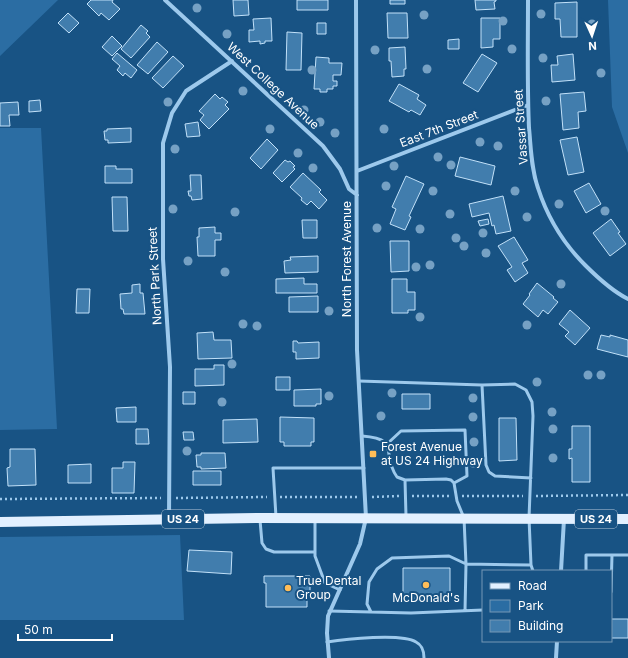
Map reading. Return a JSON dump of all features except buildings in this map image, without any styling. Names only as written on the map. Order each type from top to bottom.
[{"type":"main road","name":"US 24","points":[[0,522],[260,518],[628,519]]},
{"type":"street","name":"West College Avenue","points":[[165,0],[323,146],[340,169],[349,189],[357,195]]},
{"type":"street","name":"North Forest Avenue","points":[[329,658],[327,633],[330,612],[360,544],[366,518],[357,350],[356,0]]},
{"type":"street","name":"Vassar Street","points":[[528,0],[528,105],[531,161],[538,187],[547,212],[572,251],[594,273],[620,295],[628,299]]},
{"type":"street","name":"North Park Street","points":[[168,519],[170,367],[163,259],[163,143],[172,112],[186,92],[232,61]]},
{"type":"street","name":"East 7th Street","points":[[357,172],[528,105]]},
{"type":"street","points":[[561,570],[564,519]]},
{"type":"street","points":[[556,658],[557,642]]},
{"type":"lane","points":[[359,380],[515,384],[526,390],[532,402],[533,416],[529,518],[531,564],[533,570]]},
{"type":"lane","points":[[482,384],[486,465],[489,472],[495,476],[531,478]]},
{"type":"lane","points":[[386,444],[401,431],[465,430],[467,476],[454,483]]},
{"type":"lane","points":[[362,436],[376,437],[386,444],[390,465],[397,477],[405,480],[446,479],[451,480],[454,483],[456,496],[464,518],[466,564],[465,611]]},
{"type":"lane","points":[[276,518],[273,468],[364,468]]},
{"type":"lane","points":[[405,480],[406,518]]},
{"type":"lane","points":[[260,518],[262,543],[266,549],[274,552],[315,552]]},
{"type":"lane","points":[[315,518],[316,562],[325,583],[340,590]]},
{"type":"lane","points":[[586,570],[586,554],[628,555]]},
{"type":"lane","points":[[612,555],[612,570]]},
{"type":"lane","points":[[371,612],[367,604],[369,582],[377,569],[392,558],[449,556],[466,564],[531,564]]},
{"type":"lane","points":[[330,612],[411,613],[482,610]]},
{"type":"lane","points":[[328,642],[351,638],[385,637],[408,639],[416,642],[422,648],[424,658]]},
{"type":"path","points":[[0,499],[628,495]]},
{"type":"green space","points":[[0,0],[58,0],[0,56]]},
{"type":"green space","points":[[608,0],[628,0],[628,153],[612,107]]},
{"type":"green space","points":[[0,128],[41,128],[57,429],[0,430]]},
{"type":"green space","points":[[180,535],[184,620],[0,620],[0,537]]},
{"type":"place","name":"Forest Avenue at US 24 Highway","points":[[373,454]]},
{"type":"place","name":"McDonald's","points":[[426,585]]},
{"type":"place","name":"True Dental Group","points":[[288,588]]}]
